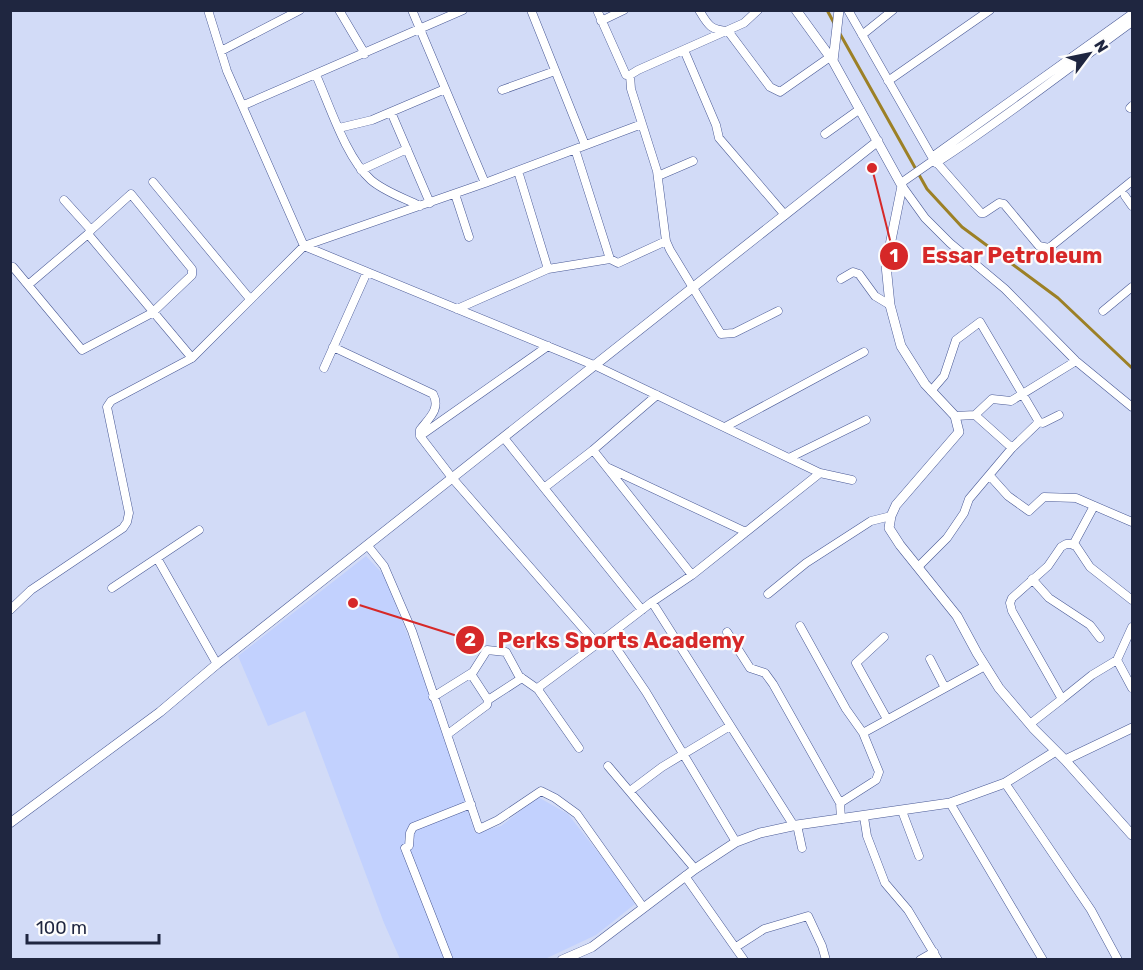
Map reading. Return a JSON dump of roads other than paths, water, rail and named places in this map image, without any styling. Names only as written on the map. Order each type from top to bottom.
[{"type":"street","points":[[208,10],[227,71],[244,105],[304,246],[596,366],[820,473],[852,480]]},
{"type":"street","points":[[221,51],[300,10]]},
{"type":"street","points":[[339,10],[365,54]]},
{"type":"street","points":[[412,10],[485,183]]},
{"type":"street","points":[[244,105],[420,31],[464,10]]},
{"type":"street","points":[[531,10],[585,146]]},
{"type":"street","points":[[597,10],[626,75],[630,75]]},
{"type":"street","points":[[601,21],[624,10]]},
{"type":"street","points":[[699,10],[715,30],[728,31],[770,87],[780,92],[833,55],[839,10]]},
{"type":"street","points":[[630,75],[638,69],[728,31],[744,22],[758,10]]},
{"type":"street","points":[[796,10],[833,55],[901,185],[925,218],[950,243],[1005,289],[1076,361],[1132,407]]},
{"type":"street","points":[[848,10],[934,160],[981,213],[999,203],[1004,204],[1039,246],[1046,249],[1132,181]]},
{"type":"street","points":[[862,35],[893,10]]},
{"type":"street","points":[[888,81],[990,10]]},
{"type":"street","points":[[1132,14],[901,185],[886,266],[890,305],[901,346],[925,384],[955,416],[959,432],[896,506],[889,528],[957,616],[999,688],[1132,835]]},
{"type":"street","points":[[934,160],[980,134],[1132,22]]},
{"type":"street","points":[[684,50],[716,125],[719,138],[784,215]]},
{"type":"street","points":[[502,90],[555,71]]},
{"type":"street","points":[[316,75],[353,159],[361,170],[373,182],[386,190],[420,206]]},
{"type":"street","points":[[630,75],[631,89],[658,176],[666,241],[721,334],[734,333],[778,310]]},
{"type":"street","points":[[339,128],[372,120],[445,88]]},
{"type":"street","points":[[825,134],[860,109]]},
{"type":"street","points":[[391,112],[430,203]]},
{"type":"street","points":[[10,610],[31,590],[123,528],[127,522],[128,504],[107,407],[115,396],[192,358],[304,246],[455,194],[642,124]]},
{"type":"street","points":[[10,823],[160,712],[217,664],[878,141]]},
{"type":"street","points":[[361,170],[406,149]]},
{"type":"street","points":[[575,149],[610,259]]},
{"type":"street","points":[[658,176],[693,161]]},
{"type":"street","points":[[518,171],[548,269]]},
{"type":"street","points":[[153,182],[250,299]]},
{"type":"street","points":[[13,267],[82,350],[152,313],[192,275],[192,269],[131,194],[28,285]]},
{"type":"street","points":[[455,194],[470,237]]},
{"type":"street","points":[[1125,196],[1132,206]]},
{"type":"street","points":[[64,200],[152,313],[192,358]]},
{"type":"street","points":[[457,309],[548,269],[610,259],[618,263],[666,241]]},
{"type":"street","points":[[324,368],[367,272]]},
{"type":"street","points":[[841,279],[853,272],[859,274],[874,296],[890,305]]},
{"type":"street","points":[[1103,310],[1132,287]]},
{"type":"street","points":[[931,391],[944,376],[956,340],[980,322],[1039,422]]},
{"type":"street","points":[[420,436],[548,346]]},
{"type":"street","points":[[333,347],[433,394],[437,402],[436,408],[420,430],[420,436],[453,479],[597,644]]},
{"type":"street","points":[[724,427],[864,352]]},
{"type":"street","points":[[955,416],[975,415],[992,399],[1011,401],[1076,361]]},
{"type":"street","points":[[544,488],[657,395]]},
{"type":"street","points":[[975,415],[1012,448]]},
{"type":"street","points":[[918,567],[947,538],[964,513],[969,499],[1012,448],[1039,422],[1043,423],[1059,416]]},
{"type":"street","points":[[789,458],[866,420]]},
{"type":"street","points":[[504,438],[642,610]]},
{"type":"street","points":[[593,450],[692,575]]},
{"type":"street","points":[[607,467],[746,532]]},
{"type":"street","points":[[539,690],[538,687],[692,575],[820,473]]},
{"type":"street","points":[[990,476],[1004,492],[1029,511],[1044,497],[1076,498],[1132,522]]},
{"type":"street","points":[[1073,545],[1094,506]]},
{"type":"street","points":[[768,594],[806,563],[871,521],[891,516]]},
{"type":"street","points":[[112,588],[199,530]]},
{"type":"street","points":[[1062,699],[1012,611],[1010,603],[1012,598],[1048,566],[1066,544],[1073,545],[1090,567],[1132,600]]},
{"type":"street","points":[[368,546],[384,566],[412,631],[479,829],[498,820],[541,791],[577,814],[643,907]]},
{"type":"street","points":[[157,558],[217,664]]},
{"type":"street","points":[[1032,579],[1049,598],[1090,625],[1100,638]]},
{"type":"street","points":[[652,602],[796,826],[802,848]]},
{"type":"street","points":[[800,626],[846,709],[862,733],[879,772],[876,780],[840,803]]},
{"type":"street","points":[[1030,724],[1092,675],[1117,660],[1132,627]]},
{"type":"street","points":[[727,632],[750,668],[765,673],[773,684],[840,803],[841,819]]},
{"type":"street","points":[[608,636],[646,692],[736,842]]},
{"type":"street","points":[[884,637],[856,663],[887,719]]},
{"type":"street","points":[[434,697],[471,674],[487,650],[506,652],[522,678],[539,690],[579,748]]},
{"type":"street","points":[[930,659],[945,688]]},
{"type":"street","points":[[1117,660],[1132,688]]},
{"type":"street","points":[[862,733],[985,666]]},
{"type":"street","points":[[471,674],[488,700]]},
{"type":"street","points":[[448,734],[487,705],[488,700],[522,678]]},
{"type":"street","points":[[630,791],[662,767],[730,726]]},
{"type":"street","points":[[1065,760],[1132,728]]},
{"type":"street","points":[[562,960],[592,947],[694,868],[736,842],[760,833],[796,826],[950,803],[1005,783],[1056,751]]},
{"type":"street","points":[[608,766],[694,868]]},
{"type":"street","points":[[1005,783],[1091,910],[1118,960]]},
{"type":"street","points":[[950,803],[1042,960]]},
{"type":"street","points":[[449,960],[405,848],[409,846],[413,827],[471,804]]},
{"type":"street","points":[[902,811],[919,856]]},
{"type":"street","points":[[864,817],[867,836],[885,883],[908,910],[938,960]]},
{"type":"street","points":[[685,876],[744,960]]},
{"type":"street","points":[[736,948],[764,929],[808,916],[826,960]]},
{"type":"street","points":[[920,960],[934,952]]},
{"type":"waterway","points":[[827,10],[834,23]]},
{"type":"waterway","points":[[839,32],[927,189],[962,227],[1058,298],[1132,368]]},
{"type":"place","name":"Essar Petroleum","points":[[872,168]]},
{"type":"place","name":"Perks Sports Academy","points":[[353,603]]}]
